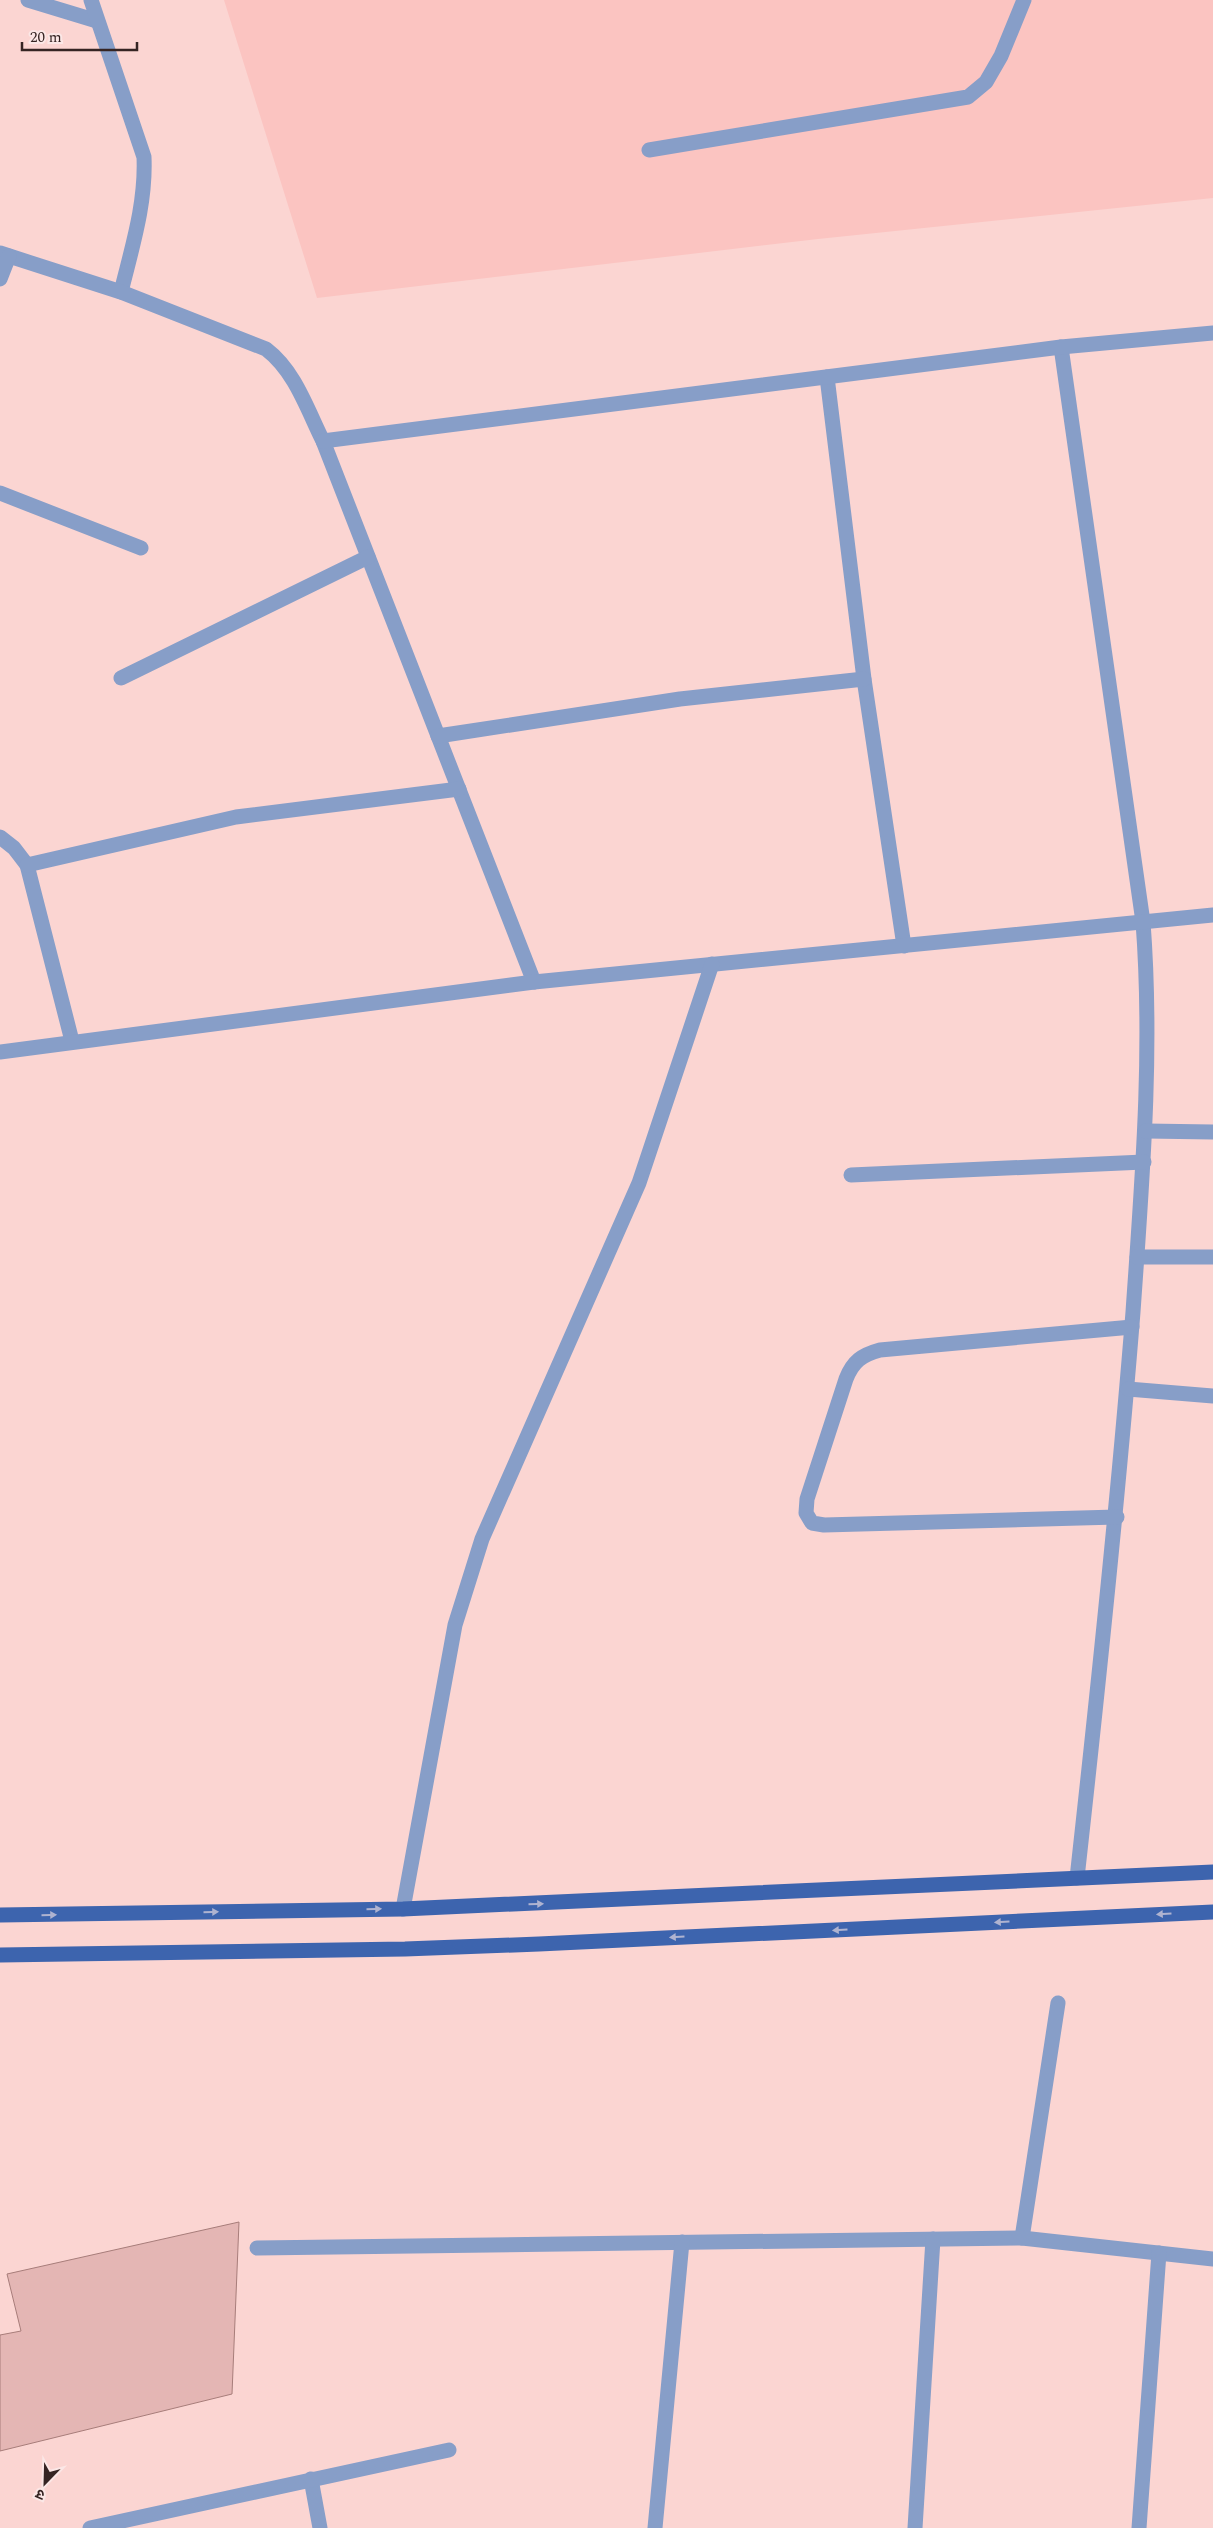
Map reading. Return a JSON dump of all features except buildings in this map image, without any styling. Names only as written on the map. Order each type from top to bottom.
[{"type":"main road","points":[[0,1915],[403,1909],[1213,1872]]},
{"type":"main road","points":[[0,1955],[395,1949],[1213,1912]]},
{"type":"street","points":[[28,0],[97,20]]},
{"type":"street","points":[[91,0],[144,157],[145,182],[142,208],[121,292]]},
{"type":"street","points":[[649,150],[968,97],[986,82],[1002,56],[1024,0]]},
{"type":"street","points":[[0,279],[5,255],[121,292],[266,349],[278,358],[291,376],[323,441],[534,982]]},
{"type":"street","points":[[323,441],[1061,347],[1213,334]]},
{"type":"street","points":[[1061,347],[1143,922],[1146,970],[1146,1131],[1128,1389],[1117,1517],[1077,1878]]},
{"type":"street","points":[[827,377],[864,679],[904,946]]},
{"type":"street","points":[[0,493],[141,548]]},
{"type":"street","points":[[121,678],[368,557]]},
{"type":"street","points":[[438,736],[680,698],[864,679]]},
{"type":"street","points":[[27,864],[236,817],[459,789]]},
{"type":"street","points":[[0,837],[14,848],[27,864],[72,1041]]},
{"type":"street","points":[[0,1052],[72,1041],[534,982],[1213,915]]},
{"type":"street","points":[[403,1909],[455,1625],[468,1580],[482,1539],[639,1183],[712,964]]},
{"type":"street","points":[[1146,1131],[1213,1132]]},
{"type":"street","points":[[851,1175],[1144,1162]]},
{"type":"street","points":[[1137,1257],[1213,1257]]},
{"type":"street","points":[[1117,1517],[824,1525],[812,1523],[806,1513],[807,1499],[846,1379],[852,1365],[864,1355],[880,1350],[1132,1326]]},
{"type":"street","points":[[1128,1389],[1213,1396]]},
{"type":"street","points":[[1022,2238],[1058,2003]]},
{"type":"street","points":[[257,2248],[1022,2238],[1213,2259]]},
{"type":"street","points":[[915,2528],[933,2239]]},
{"type":"street","points":[[655,2528],[682,2242]]},
{"type":"street","points":[[1139,2528],[1159,2253]]},
{"type":"street","points":[[90,2528],[449,2450]]},
{"type":"street","points":[[311,2480],[320,2528]]},
{"type":"shaded area","points":[[224,0],[1213,0],[1213,198],[818,239],[317,298]]}]
